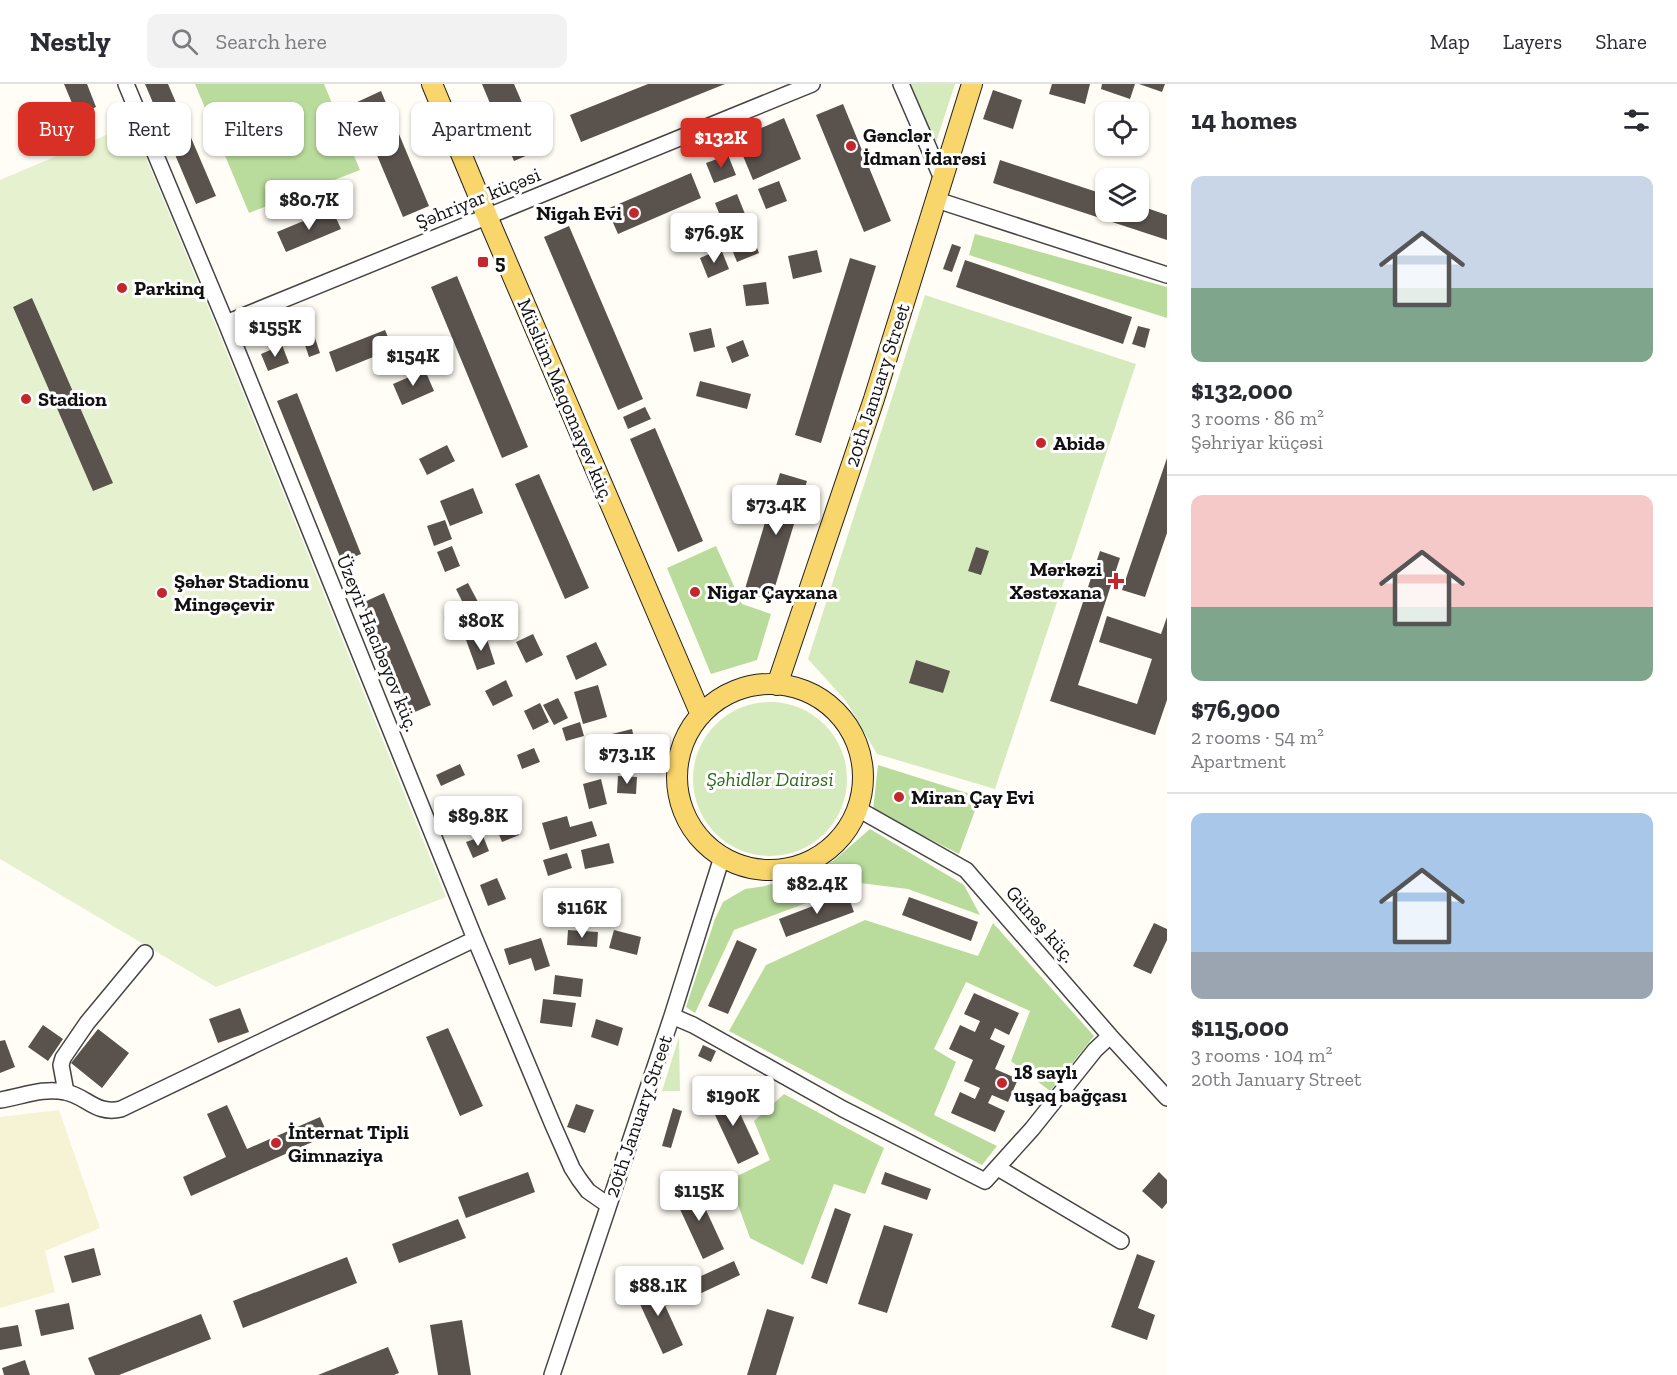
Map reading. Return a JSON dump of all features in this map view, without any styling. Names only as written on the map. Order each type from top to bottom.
[{"type":"main road","name":"Müslüm Maqomayev küç.","points":[[432,84],[701,715]]},
{"type":"main road","name":"20th January Street","points":[[777,685],[874,399],[972,84]]},
{"type":"main road","points":[[777,685],[794,687],[822,700],[844,721],[859,748],[863,778],[858,809],[843,836],[825,852],[801,865],[774,870],[756,869],[738,865],[722,857],[707,846],[695,832],[680,800],[678,764],[682,746],[690,729],[701,715],[721,699],[744,688],[777,685]]},
{"type":"street","name":"Üzeyir Hacıbəyov küç.","points":[[126,84],[226,323],[475,939],[572,1168],[588,1191],[608,1205]]},
{"type":"street","name":"Şəhriyar küçəsi","points":[[226,323],[812,84]]},
{"type":"street","points":[[901,84],[943,181]]},
{"type":"street","points":[[946,203],[1167,275]]},
{"type":"street","name":"Günəş küç.","points":[[858,809],[966,870],[1167,1098]]},
{"type":"street","name":"20th January Street","points":[[552,1375],[672,1016],[722,857]]},
{"type":"street","points":[[0,1101],[46,1091],[66,1092],[107,1111],[121,1109],[475,939]]},
{"type":"street","points":[[66,1092],[61,1065],[63,1058],[87,1023],[145,953]]},
{"type":"street","points":[[672,1016],[693,1025],[843,1109],[986,1181],[1032,1129],[1095,1050],[1110,1036]]},
{"type":"street","points":[[998,1168],[1121,1241]]},
{"type":"shaded area","points":[[59,1110],[100,1228],[45,1251],[55,1292],[0,1308],[0,1117]]},
{"type":"green space","points":[[195,84],[324,84],[332,102],[316,102],[316,156],[354,156],[360,170],[249,213],[225,156],[304,156],[304,102],[203,103]]},
{"type":"green space","points":[[894,84],[955,84],[929,164]]},
{"type":"green space","name":"Şəhər Stadionu Mingəçevir","points":[[107,135],[107,156],[145,156],[446,897],[216,987],[0,859],[0,180],[57,156],[95,156],[95,140]]},
{"type":"green space","points":[[975,234],[1167,287],[1167,318],[969,255]]},
{"type":"green space","points":[[925,295],[1136,364],[995,789],[877,754],[846,701],[808,659]]},
{"type":"green space","points":[[716,546],[742,604],[771,614],[757,660],[711,674],[667,568]]},
{"type":"green space","name":"Şəhidlər Dairəsi","points":[[770,702],[799,708],[813,715],[824,725],[834,736],[841,750],[847,779],[841,808],[834,822],[824,833],[813,843],[799,850],[770,856],[741,850],[727,843],[716,833],[706,822],[699,808],[693,779],[699,750],[706,736],[716,725],[727,715],[741,708]]},
{"type":"green space","points":[[878,765],[980,797],[959,854],[873,810]]},
{"type":"green space","points":[[870,829],[964,885],[980,915],[908,889],[860,883],[734,930],[695,1013],[686,1007],[715,919],[723,902],[745,889],[765,886],[833,861]]},
{"type":"green space","points":[[865,920],[978,956],[993,923],[1094,1036],[1050,1091],[1011,1061],[1030,1011],[966,982],[934,1049],[956,1062],[934,1115],[997,1146],[982,1165],[729,1031],[766,965]]},
{"type":"green space","points":[[679,1037],[680,1091],[662,1091]]},
{"type":"green space","points":[[784,1094],[884,1148],[865,1194],[834,1184],[803,1265],[750,1238],[729,1180],[770,1160],[754,1121]]},
{"type":"building","points":[[64,84],[87,84],[94,102],[72,102]]},
{"type":"building","points":[[145,84],[168,84],[176,102],[153,102]]},
{"type":"building","points":[[482,84],[514,84],[522,102],[489,102]]},
{"type":"building","points":[[648,84],[725,84],[581,142],[570,115]]},
{"type":"building","points":[[1052,84],[1090,84],[1085,104],[1049,94]]},
{"type":"building","points":[[1102,84],[1135,84],[1130,99],[1101,89]]},
{"type":"building","points":[[1139,84],[1165,84],[1162,92]]},
{"type":"building","points":[[993,90],[1022,100],[1013,129],[983,119]]},
{"type":"building","points":[[381,91],[386,102],[357,102]]},
{"type":"building","points":[[843,104],[891,221],[864,232],[816,115]]},
{"type":"building","points":[[784,118],[801,159],[753,180],[736,139]]},
{"type":"building","points":[[399,134],[429,206],[403,217],[377,156],[399,156]]},
{"type":"building","points":[[191,138],[216,196],[196,204],[176,156],[191,156]]},
{"type":"building","points":[[728,155],[736,175],[714,183],[706,163]]},
{"type":"building","points":[[512,156],[526,156],[514,161]]},
{"type":"building","points":[[1000,160],[1095,191],[1095,216],[993,183]]},
{"type":"building","points":[[691,173],[701,198],[618,234],[607,209]]},
{"type":"building","points":[[779,181],[787,201],[766,209],[758,189]]},
{"type":"building","points":[[737,194],[745,214],[723,223],[715,203]]},
{"type":"building","points":[[332,209],[341,229],[286,252],[277,232]]},
{"type":"building","points":[[1149,209],[1167,215],[1167,240],[1112,222],[1149,222]]},
{"type":"building","points":[[569,226],[643,399],[618,410],[544,237]]},
{"type":"building","points":[[751,233],[759,253],[737,262],[729,242]]},
{"type":"building","points":[[952,244],[961,247],[952,272],[943,269]]},
{"type":"building","points":[[721,249],[729,269],[708,278],[700,258]]},
{"type":"building","points":[[817,250],[822,272],[793,279],[788,256]]},
{"type":"building","points":[[850,258],[876,266],[821,443],[795,435]]},
{"type":"building","points":[[965,260],[1132,317],[1123,344],[956,287]]},
{"type":"building","points":[[457,276],[528,447],[502,458],[431,287]]},
{"type":"building","points":[[766,282],[769,304],[746,306],[743,285]]},
{"type":"building","points":[[32,298],[113,483],[93,491],[13,307]]},
{"type":"building","points":[[1138,326],[1150,329],[1145,348],[1132,344]]},
{"type":"building","points":[[711,328],[715,347],[694,352],[689,333]]},
{"type":"building","points":[[385,330],[393,349],[336,372],[329,352]]},
{"type":"building","points":[[313,332],[320,353],[309,357],[302,336]]},
{"type":"building","points":[[743,340],[749,356],[732,363],[726,347]]},
{"type":"building","points":[[282,345],[289,363],[268,371],[261,354]]},
{"type":"building","points":[[425,370],[434,391],[402,405],[393,384]]},
{"type":"building","points":[[700,381],[751,394],[747,409],[696,396]]},
{"type":"building","points":[[297,393],[361,554],[342,562],[277,401]]},
{"type":"building","points":[[645,407],[651,419],[628,429],[623,417]]},
{"type":"building","points":[[655,428],[703,541],[678,552],[630,439]]},
{"type":"building","points":[[447,445],[455,461],[427,475],[419,459]]},
{"type":"building","points":[[1167,458],[1167,533],[1145,597],[1122,590]]},
{"type":"building","points":[[780,473],[807,481],[771,600],[744,592]]},
{"type":"building","points":[[539,474],[589,588],[565,599],[515,484]]},
{"type":"building","points":[[473,488],[483,513],[450,526],[440,501]]},
{"type":"building","points":[[445,520],[452,539],[434,546],[427,526]]},
{"type":"building","points":[[452,546],[460,566],[445,572],[437,552]]},
{"type":"building","points":[[976,547],[989,551],[981,575],[968,571]]},
{"type":"building","points":[[1100,551],[1120,558],[1078,685],[1137,704],[1152,659],[1099,642],[1107,616],[1161,634],[1167,617],[1167,700],[1155,735],[1050,701]]},
{"type":"building","points":[[468,583],[486,617],[453,634],[444,617],[465,607],[456,589]]},
{"type":"building","points":[[384,593],[431,705],[408,715],[362,603]]},
{"type":"building","points":[[485,633],[495,664],[477,670],[466,640]]},
{"type":"building","points":[[533,634],[543,655],[526,663],[516,642]]},
{"type":"building","points":[[596,642],[607,665],[576,680],[566,656]]},
{"type":"building","points":[[916,660],[950,671],[943,693],[909,683]]},
{"type":"building","points":[[506,680],[513,696],[493,706],[485,691]]},
{"type":"building","points":[[598,685],[607,717],[583,724],[574,692]]},
{"type":"building","points":[[558,698],[568,718],[554,725],[543,705]]},
{"type":"building","points":[[540,703],[549,722],[533,730],[524,711]]},
{"type":"building","points":[[580,722],[584,736],[566,741],[562,728]]},
{"type":"building","points":[[632,729],[635,743],[603,750],[600,737]]},
{"type":"building","points":[[534,748],[540,762],[522,769],[517,755]]},
{"type":"building","points":[[460,764],[465,775],[441,786],[436,775]]},
{"type":"building","points":[[618,776],[637,777],[636,794],[617,793]]},
{"type":"building","points":[[601,779],[607,804],[589,809],[583,784]]},
{"type":"building","points":[[511,816],[519,835],[502,842],[494,822]]},
{"type":"building","points":[[567,816],[570,827],[592,821],[597,836],[550,850],[542,823]]},
{"type":"building","points":[[483,836],[489,851],[473,858],[466,842]]},
{"type":"building","points":[[609,843],[614,863],[585,869],[581,850]]},
{"type":"building","points":[[567,853],[572,868],[548,876],[543,860]]},
{"type":"building","points":[[497,878],[506,899],[488,906],[480,885]]},
{"type":"building","points":[[847,893],[854,912],[786,937],[779,919]]},
{"type":"building","points":[[909,897],[978,922],[971,941],[902,915]]},
{"type":"building","points":[[1154,923],[1167,929],[1167,940],[1151,974],[1133,966]]},
{"type":"building","points":[[568,930],[598,932],[597,947],[567,945]]},
{"type":"building","points":[[614,930],[641,937],[637,955],[609,948]]},
{"type":"building","points":[[541,938],[550,966],[535,971],[531,958],[509,965],[504,949]]},
{"type":"building","points":[[737,940],[757,949],[728,1014],[708,1006]]},
{"type":"building","points":[[555,975],[583,979],[581,997],[553,994]]},
{"type":"building","points":[[974,993],[1019,1013],[1009,1035],[995,1028],[990,1039],[1005,1046],[995,1069],[1018,1079],[1008,1102],[992,1095],[988,1103],[1005,1111],[995,1132],[951,1113],[960,1092],[975,1099],[980,1088],[964,1081],[973,1060],[949,1049],[960,1025],[975,1032],[980,1021],[964,1014]]},
{"type":"building","points":[[543,999],[576,1003],[572,1027],[540,1023]]},
{"type":"building","points":[[240,1008],[249,1032],[218,1043],[209,1019]]},
{"type":"building","points":[[596,1019],[623,1028],[618,1046],[591,1037]]},
{"type":"building","points":[[43,1025],[63,1039],[48,1061],[28,1047]]},
{"type":"building","points":[[448,1028],[483,1106],[460,1116],[426,1037]]},
{"type":"building","points":[[98,1029],[129,1053],[102,1088],[71,1063]]},
{"type":"building","points":[[5,1040],[15,1067],[0,1073],[0,1041]]},
{"type":"building","points":[[703,1045],[716,1051],[711,1062],[698,1056]]},
{"type":"building","points":[[729,1090],[759,1154],[738,1164],[708,1100]]},
{"type":"building","points":[[576,1104],[594,1110],[585,1133],[567,1127]]},
{"type":"building","points":[[227,1105],[247,1149],[320,1117],[328,1135],[191,1196],[183,1177],[226,1157],[207,1114]]},
{"type":"building","points":[[673,1108],[682,1111],[671,1148],[662,1146]]},
{"type":"building","points":[[528,1172],[535,1192],[466,1218],[458,1197]]},
{"type":"building","points":[[885,1172],[931,1189],[927,1200],[881,1184]]},
{"type":"building","points":[[1159,1172],[1167,1180],[1167,1203],[1162,1209],[1142,1191]]},
{"type":"building","points":[[694,1184],[724,1249],[703,1259],[673,1194]]},
{"type":"building","points":[[835,1208],[851,1214],[827,1284],[811,1278]]},
{"type":"building","points":[[458,1219],[466,1238],[399,1263],[392,1244]]},
{"type":"building","points":[[884,1225],[913,1234],[887,1313],[858,1304]]},
{"type":"building","points":[[94,1248],[101,1275],[72,1283],[64,1256]]},
{"type":"building","points":[[1137,1254],[1155,1261],[1138,1308],[1155,1315],[1147,1340],[1111,1327]]},
{"type":"building","points":[[347,1257],[357,1283],[243,1328],[233,1301]]},
{"type":"building","points":[[734,1261],[740,1275],[695,1296],[688,1282]]},
{"type":"building","points":[[653,1279],[683,1345],[663,1354],[633,1289]]},
{"type":"building","points":[[69,1303],[74,1329],[41,1336],[35,1310]]},
{"type":"building","points":[[767,1309],[794,1317],[776,1375],[747,1375]]},
{"type":"building","points":[[201,1314],[211,1339],[119,1375],[95,1375],[88,1358]]},
{"type":"building","points":[[462,1320],[471,1375],[438,1375],[430,1325]]},
{"type":"building","points":[[18,1325],[22,1346],[0,1350],[0,1328]]},
{"type":"building","points":[[388,1347],[399,1373],[394,1375],[318,1375]]},
{"type":"building","points":[[25,1360],[30,1375],[4,1375],[2,1368]]},
{"type":"place","name":"Gənclər İdman İdarəsi","points":[[851,146]]},
{"type":"place","name":"Nigah Evi","points":[[634,213]]},
{"type":"place","name":"5","points":[[483,262]]},
{"type":"place","name":"Parkinq","points":[[122,288]]},
{"type":"place","name":"Stadion","points":[[26,399]]},
{"type":"place","name":"Abidə","points":[[1041,443]]},
{"type":"place","name":"Mərkəzi Xəstəxana","points":[[1116,581]]},
{"type":"place","name":"Nigar Çayxana","points":[[695,592]]},
{"type":"place","name":"Şəhər Stadionu Mingəçevir","points":[[162,593]]},
{"type":"place","name":"Miran Çay Evi","points":[[899,797]]},
{"type":"place","name":"18 saylı uşaq bağçası","points":[[1002,1083]]},
{"type":"place","name":"İnternat Tipli Gimnaziya","points":[[276,1143]]}]
